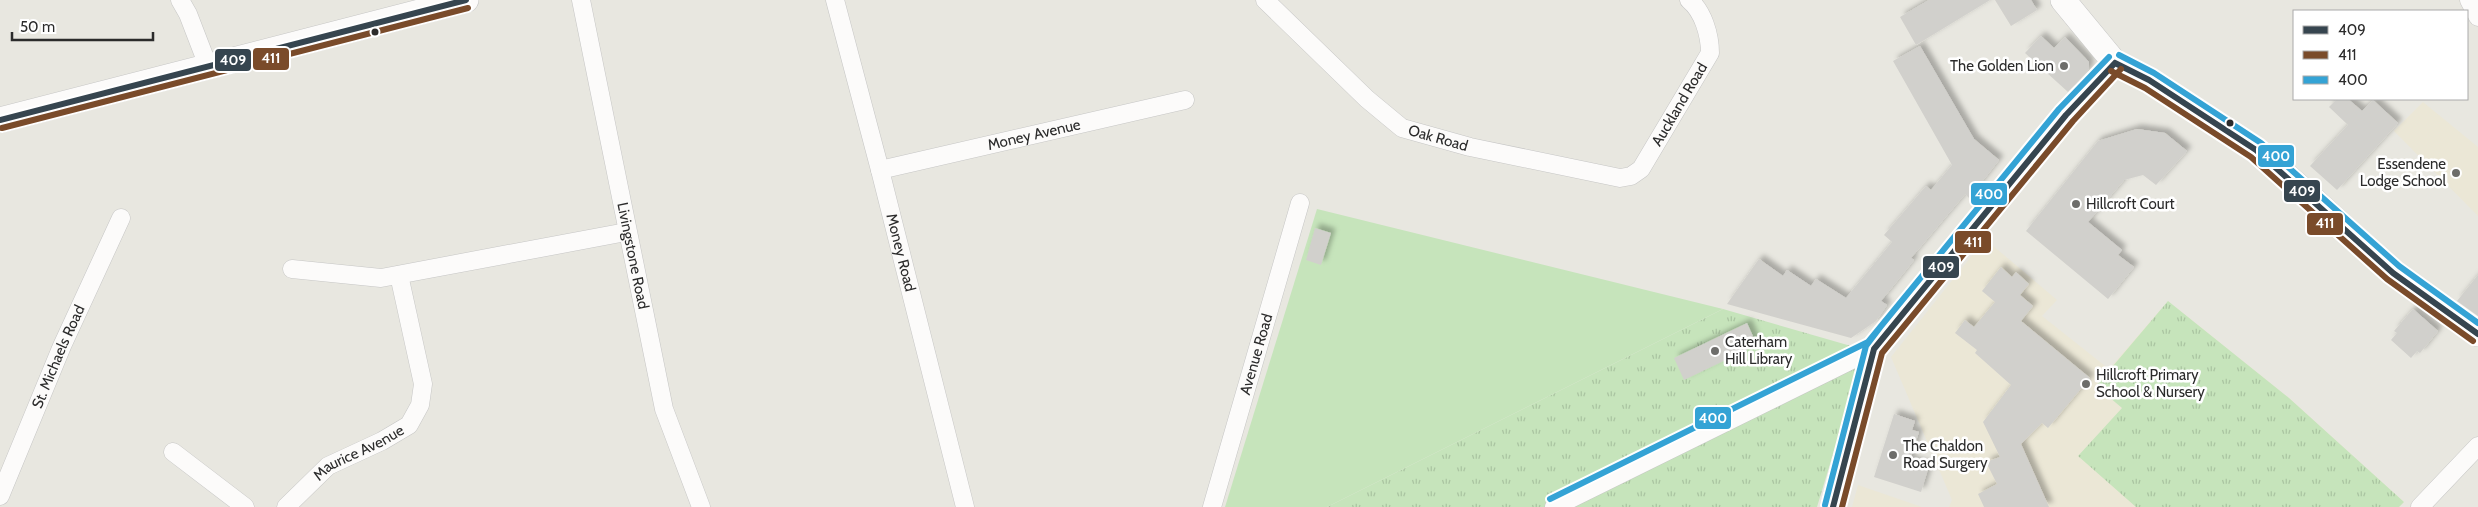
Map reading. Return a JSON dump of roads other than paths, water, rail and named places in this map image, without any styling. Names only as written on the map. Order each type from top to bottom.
[{"type":"main road","points":[[0,120],[466,0]]},
{"type":"main road","points":[[2064,0],[2094,40],[2115,63],[2148,80],[2256,150],[2306,192],[2393,273],[2478,334]]},
{"type":"main road","points":[[1832,507],[1874,349],[2066,115],[2115,63]]},
{"type":"street","points":[[180,0],[188,14],[208,66]]},
{"type":"street","name":"Livingstone Road","points":[[581,0],[626,232],[664,409],[701,507]]},
{"type":"street","name":"Money Road","points":[[835,0],[965,507]]},
{"type":"street","name":"Oak Road","points":[[1265,0],[1367,100],[1402,128],[1470,147],[1620,178],[1632,176],[1641,169],[1650,156]]},
{"type":"street","name":"Auckland Road","points":[[1650,156],[1710,52],[1710,38],[1688,0]]},
{"type":"street","points":[[2469,0],[2478,16]]},
{"type":"street","name":"Money Avenue","points":[[880,170],[1186,100]]},
{"type":"street","name":"Avenue Road","points":[[1212,507],[1300,202]]},
{"type":"street","name":"St. Michaels Road","points":[[0,496],[62,346],[121,218]]},
{"type":"street","points":[[292,269],[381,278],[626,232]]},
{"type":"street","name":"Maurice Avenue","points":[[286,507],[292,504],[328,466],[382,441],[409,425],[420,405],[423,384],[399,275]]},
{"type":"street","points":[[1554,507],[1874,349]]},
{"type":"street","points":[[2420,507],[2478,446]]},
{"type":"street","points":[[173,452],[244,507]]},
{"type":"place","name":"The Golden Lion","points":[[2064,66]]},
{"type":"place","name":"Essendene Lodge School","points":[[2456,173]]},
{"type":"place","name":"Hillcroft Court","points":[[2076,204]]},
{"type":"place","name":"Caterham Hill Library","points":[[1715,351]]},
{"type":"place","name":"Hillcroft Primary School & Nursery","points":[[2086,384]]},
{"type":"place","name":"The Chaldon Road Surgery","points":[[1893,455]]}]
